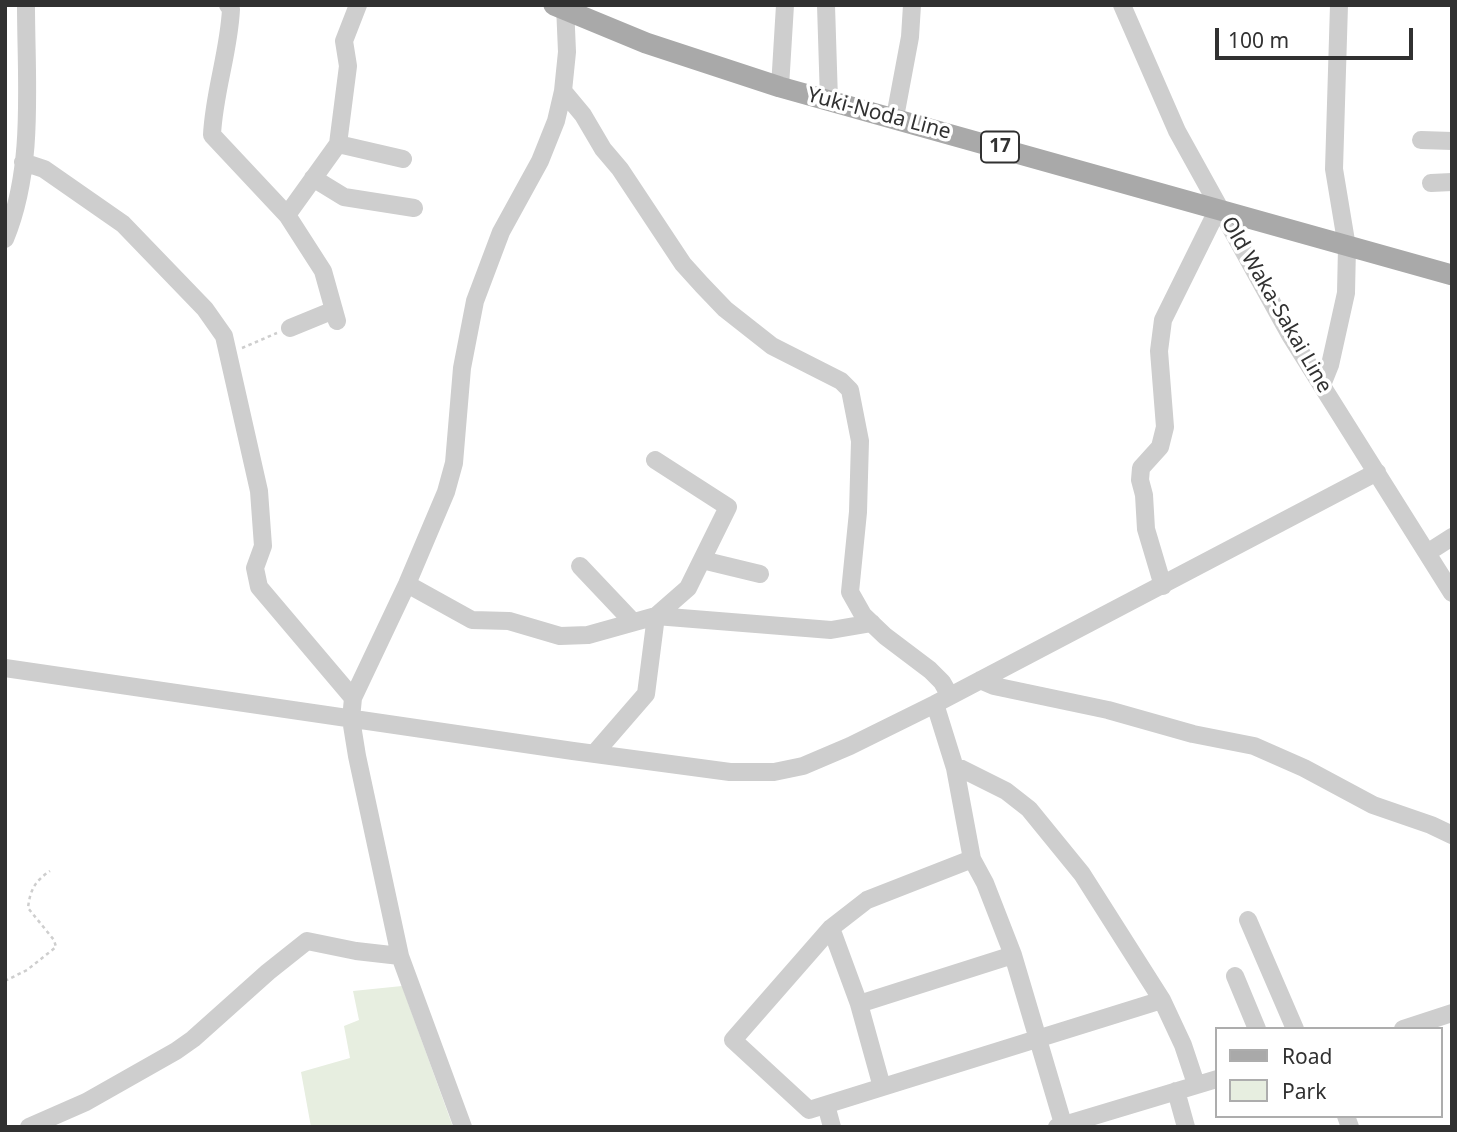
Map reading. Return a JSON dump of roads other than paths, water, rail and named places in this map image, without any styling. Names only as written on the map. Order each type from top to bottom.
[{"type":"main road","name":"Yuki-Noda Line","points":[[561,7],[646,43],[780,87],[895,117],[1216,215],[1452,275]]},
{"type":"street","points":[[5,239],[14,217],[23,162],[26,5]]},
{"type":"street","points":[[228,5],[231,9],[230,36],[213,111],[212,135],[287,215],[323,271],[335,315],[290,328]]},
{"type":"street","points":[[287,215],[338,144],[348,66],[344,41],[358,5]]},
{"type":"street","points":[[780,87],[785,5]]},
{"type":"street","points":[[826,5],[829,100]]},
{"type":"street","points":[[895,117],[910,37],[912,5]]},
{"type":"street","name":"Old Waka-Sakai Line","points":[[1122,5],[1216,215],[1452,593]]},
{"type":"street","points":[[1322,385],[1346,293],[1347,247],[1334,169],[1339,5]]},
{"type":"street","points":[[463,1127],[400,956],[351,719],[353,698],[446,492],[454,463],[462,368],[475,301],[501,232],[550,141],[564,91],[568,38],[561,7]]},
{"type":"street","points":[[564,91],[683,264],[709,293],[772,346],[841,381],[850,390],[860,441],[858,512],[850,592],[863,615],[872,624],[942,682],[972,859],[985,883],[1013,955],[1061,1126],[1216,1079]]},
{"type":"street","points":[[1421,140],[1452,141]]},
{"type":"street","points":[[338,144],[403,159]]},
{"type":"street","points":[[23,162],[44,169],[123,225],[205,309],[224,336],[259,491],[263,520],[263,546],[256,568],[259,587],[353,698]]},
{"type":"street","points":[[313,178],[344,197],[414,208]]},
{"type":"street","points":[[1431,183],[1452,182]]},
{"type":"street","points":[[1163,586],[1146,529],[1141,467],[1160,447],[1165,427],[1159,351],[1163,320],[1216,215]]},
{"type":"street","points":[[594,754],[646,694],[656,615],[688,588],[729,507],[655,460]]},
{"type":"street","points":[[5,668],[594,754],[730,772],[774,772],[803,766],[827,756],[943,700],[1377,472]]},
{"type":"street","points":[[1427,553],[1452,537]]},
{"type":"street","points":[[702,560],[760,575]]},
{"type":"street","points":[[580,566],[633,622]]},
{"type":"street","points":[[407,583],[472,620],[509,621],[560,636],[588,635],[656,615],[831,630],[872,624]]},
{"type":"street","points":[[980,680],[994,686],[1108,710],[1193,734],[1254,746],[1304,768],[1373,805],[1452,835]]},
{"type":"street","points":[[955,768],[1006,791],[1029,809],[1082,874],[1162,1000],[1183,1045],[1196,1084]]},
{"type":"street","points":[[972,859],[867,900],[831,928],[733,1040],[809,1110],[1162,1000]]},
{"type":"street","points":[[1248,920],[1294,1027]]},
{"type":"street","points":[[831,928],[859,1004],[883,1087]]},
{"type":"street","points":[[29,1127],[86,1102],[176,1051],[307,941],[400,956]]},
{"type":"street","points":[[859,1004],[1013,955]]},
{"type":"street","points":[[1235,976],[1255,1027]]},
{"type":"street","points":[[1410,1027],[1452,1013]]},
{"type":"street","points":[[1176,1091],[1186,1127]]},
{"type":"street","points":[[826,1105],[831,1127]]}]
